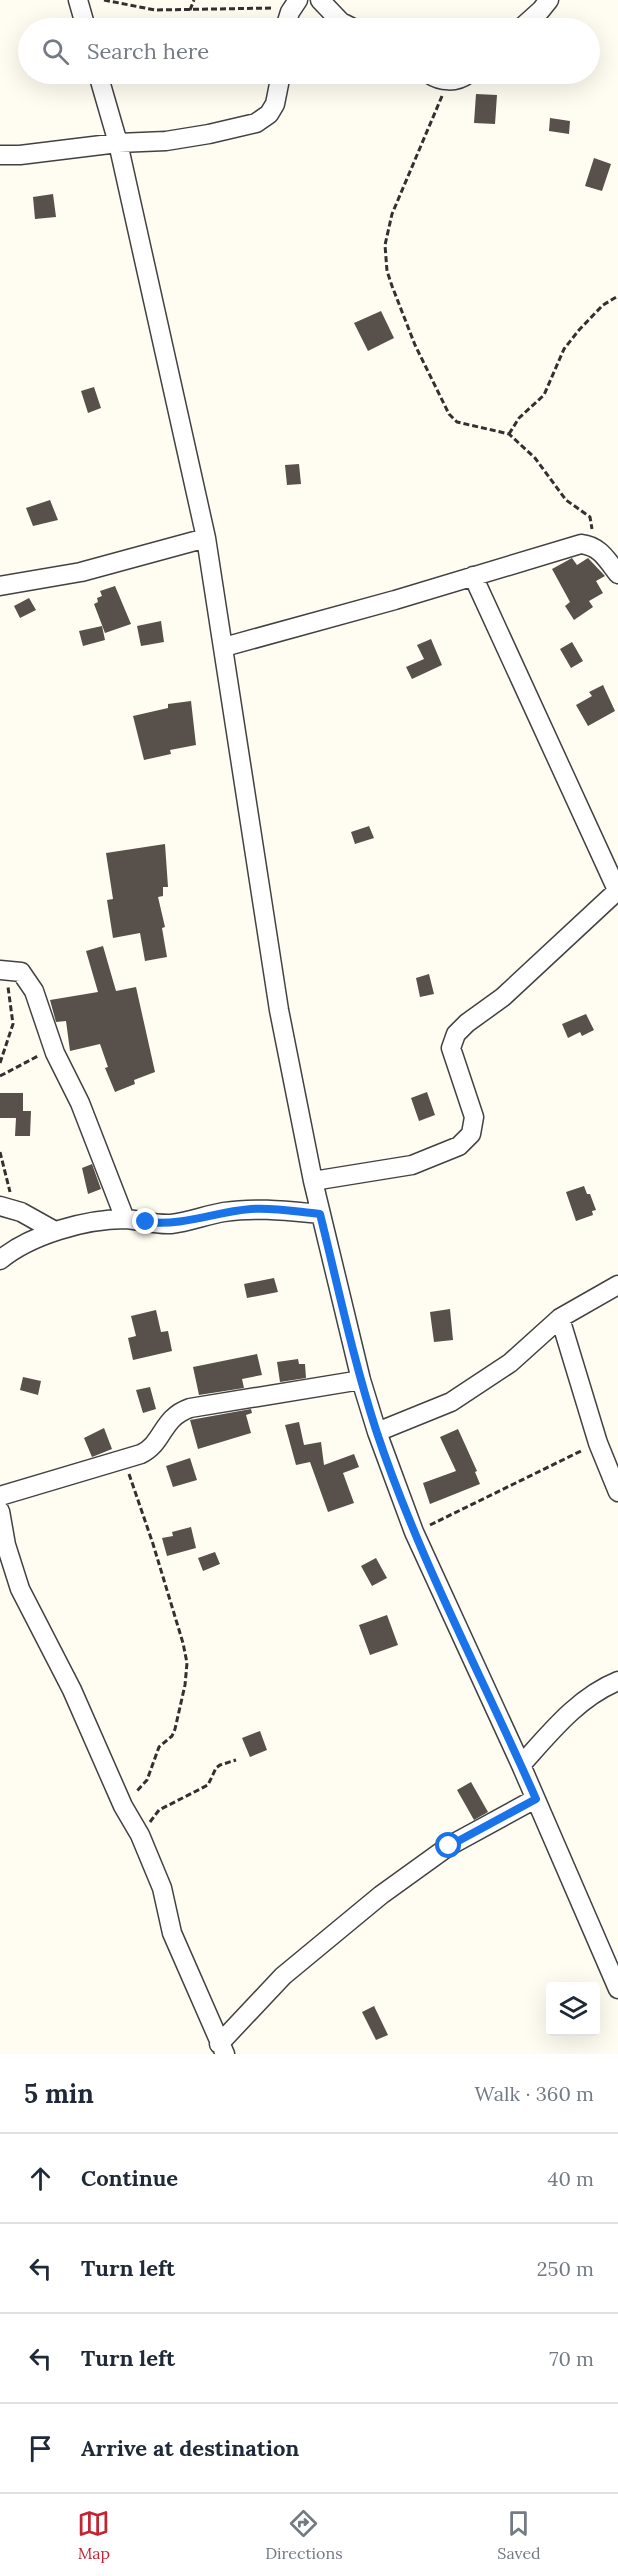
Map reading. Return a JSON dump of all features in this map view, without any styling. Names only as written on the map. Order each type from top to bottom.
[{"type":"street","points":[[78,0],[83,18]]},
{"type":"street","points":[[320,0],[337,18]]},
{"type":"street","points":[[532,18],[549,0]]},
{"type":"street","points":[[101,84],[118,143],[206,538],[279,1010],[320,1214],[361,1380],[376,1431],[414,1532],[521,1765],[618,1989]]},
{"type":"street","points":[[0,155],[20,155],[118,143],[166,141],[256,123],[269,114],[275,104],[279,84]]},
{"type":"street","points":[[0,586],[81,572],[206,538]]},
{"type":"street","points":[[224,647],[581,544],[592,545],[600,550],[618,574]]},
{"type":"street","points":[[313,1181],[412,1165],[459,1146],[471,1134],[474,1117],[451,1048],[456,1034],[467,1023],[503,997],[618,892],[473,576]]},
{"type":"street","points":[[1,969],[21,972],[27,978],[46,1022],[54,1051],[80,1103],[125,1219]]},
{"type":"street","points":[[6,1207],[55,1231]]},
{"type":"street","points":[[0,1260],[29,1241],[55,1231],[125,1219],[167,1224],[196,1221],[222,1213],[254,1209],[320,1214]]},
{"type":"street","points":[[376,1431],[450,1402],[510,1363],[560,1318],[618,1285]]},
{"type":"street","points":[[560,1318],[598,1443],[618,1492]]},
{"type":"street","points":[[0,1496],[151,1449],[172,1417],[184,1410],[361,1380]]},
{"type":"street","points":[[0,1511],[6,1545],[20,1589],[72,1689],[123,1806],[140,1835],[162,1888],[172,1933],[222,2049],[283,1976],[381,1895],[449,1846],[536,1799]]},
{"type":"street","points":[[521,1765],[558,1724],[587,1699],[618,1681]]},
{"type":"path","points":[[104,0],[155,10],[270,7],[296,9]]},
{"type":"path","points":[[190,10],[194,0]]},
{"type":"path","points":[[447,84],[392,214],[385,245],[387,271],[415,345],[449,414],[457,422],[509,434],[535,458],[566,500],[590,517],[600,550]]},
{"type":"path","points":[[509,434],[519,418],[544,394],[564,349],[579,330],[603,305],[618,296]]},
{"type":"path","points":[[0,1063],[13,1024],[12,1004],[1,969]]},
{"type":"path","points":[[0,1076],[28,1059],[54,1051]]},
{"type":"path","points":[[0,1152],[10,1191],[6,1207]]},
{"type":"path","points":[[414,1532],[598,1443]]},
{"type":"path","points":[[123,1806],[147,1780],[159,1747],[172,1736],[179,1716],[186,1663],[183,1643],[124,1458]]},
{"type":"path","points":[[140,1835],[159,1810],[208,1785],[216,1768],[236,1760]]},
{"type":"building","points":[[476,94],[497,95],[495,124],[474,123]]},
{"type":"building","points":[[550,118],[570,121],[569,134],[549,131]]},
{"type":"building","points":[[594,158],[611,164],[602,191],[585,186]]},
{"type":"building","points":[[53,194],[56,217],[35,219],[33,197]]},
{"type":"building","points":[[381,311],[394,338],[368,351],[354,323]]},
{"type":"building","points":[[94,387],[101,408],[88,413],[81,391]]},
{"type":"building","points":[[299,464],[301,484],[287,485],[285,465]]},
{"type":"building","points":[[50,500],[58,520],[33,526],[26,508]]},
{"type":"building","points":[[572,558],[577,565],[588,558],[605,576],[596,581],[603,593],[589,601],[593,607],[574,620],[565,606],[570,602],[552,569]]},
{"type":"building","points":[[115,586],[131,624],[105,633],[94,604],[98,602],[97,598],[102,596],[100,591]]},
{"type":"building","points":[[29,598],[36,610],[20,618],[14,606]]},
{"type":"building","points":[[161,621],[164,642],[141,646],[137,626]]},
{"type":"building","points":[[102,626],[105,640],[83,646],[79,631]]},
{"type":"building","points":[[431,639],[442,665],[412,679],[406,667],[424,659],[417,645]]},
{"type":"building","points":[[572,642],[583,661],[571,668],[560,649]]},
{"type":"building","points":[[603,685],[615,711],[588,726],[576,705],[592,696],[589,692]]},
{"type":"building","points":[[191,701],[196,745],[170,750],[171,754],[144,760],[133,716],[168,708],[168,704]]},
{"type":"building","points":[[369,826],[374,838],[355,844],[351,832]]},
{"type":"building","points":[[165,844],[168,887],[163,887],[163,896],[158,897],[165,927],[162,928],[167,957],[145,961],[140,933],[113,938],[107,900],[113,899],[106,853]]},
{"type":"building","points":[[103,946],[116,991],[136,987],[155,1072],[134,1080],[135,1084],[115,1092],[105,1068],[108,1067],[100,1044],[70,1051],[66,1021],[56,1022],[50,1000],[98,992],[86,951]]},
{"type":"building","points":[[429,974],[434,994],[420,997],[416,978]]},
{"type":"building","points":[[586,1014],[594,1030],[582,1036],[580,1032],[568,1038],[562,1024]]},
{"type":"building","points":[[427,1092],[435,1115],[419,1121],[411,1098]]},
{"type":"building","points":[[0,1093],[23,1093],[23,1111],[31,1111],[30,1136],[15,1136],[16,1118],[0,1118]]},
{"type":"building","points":[[92,1164],[101,1189],[88,1194],[82,1168]]},
{"type":"building","points":[[584,1186],[596,1210],[592,1211],[593,1215],[576,1221],[566,1192]]},
{"type":"building","points":[[274,1278],[278,1292],[247,1298],[244,1284]]},
{"type":"building","points":[[450,1309],[453,1340],[434,1342],[430,1312]]},
{"type":"building","points":[[156,1310],[161,1332],[168,1331],[172,1351],[133,1360],[128,1338],[136,1336],[131,1316]]},
{"type":"building","points":[[257,1354],[262,1375],[242,1379],[244,1388],[199,1395],[193,1367]]},
{"type":"building","points":[[298,1359],[299,1364],[305,1364],[306,1378],[280,1382],[277,1362]]},
{"type":"building","points":[[23,1377],[41,1381],[38,1395],[20,1390]]},
{"type":"building","points":[[150,1387],[156,1409],[143,1413],[136,1390]]},
{"type":"building","points":[[251,1409],[252,1413],[246,1415],[251,1433],[198,1449],[190,1420]]},
{"type":"building","points":[[299,1422],[304,1445],[321,1442],[324,1465],[354,1454],[359,1467],[343,1473],[354,1503],[328,1512],[310,1462],[296,1465],[285,1425]]},
{"type":"building","points":[[104,1428],[112,1449],[92,1457],[84,1438]]},
{"type":"building","points":[[458,1429],[477,1471],[475,1472],[480,1484],[430,1504],[423,1483],[456,1471],[440,1437]]},
{"type":"building","points":[[190,1458],[197,1480],[173,1487],[166,1466]]},
{"type":"building","points":[[191,1527],[196,1548],[167,1556],[162,1538],[173,1536],[172,1532]]},
{"type":"building","points":[[215,1552],[220,1564],[203,1571],[198,1558]]},
{"type":"building","points":[[376,1558],[387,1578],[372,1586],[361,1566]]},
{"type":"building","points":[[387,1615],[398,1645],[370,1655],[359,1625]]},
{"type":"building","points":[[260,1731],[267,1750],[250,1757],[242,1738]]},
{"type":"building","points":[[471,1782],[488,1812],[474,1820],[457,1790]]},
{"type":"building","points":[[374,2006],[388,2035],[376,2040],[362,2012]]},
{"type":"route","points":[[146,1222],[167,1224],[196,1221],[222,1213],[254,1209],[320,1214],[376,1431],[414,1532],[536,1799],[449,1846]]}]
